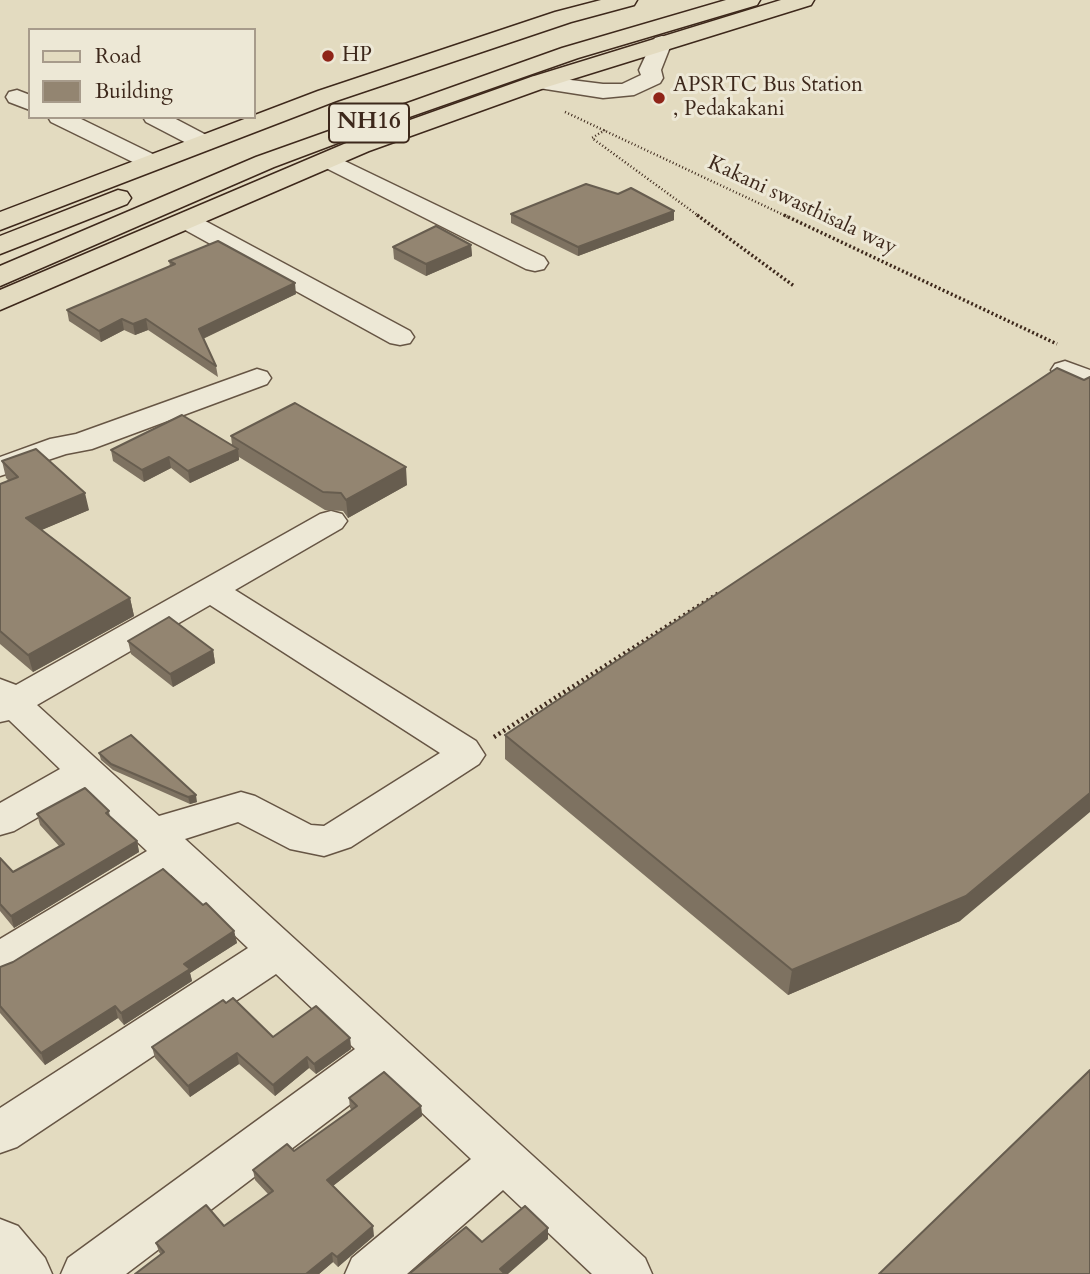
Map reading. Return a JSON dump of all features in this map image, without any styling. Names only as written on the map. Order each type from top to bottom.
[{"type":"main road","points":[[3,218],[327,96],[626,0]]},
{"type":"main road","name":"NH16","points":[[0,246],[254,143],[404,88],[544,41],[687,0]]},
{"type":"main road","name":"NH16","points":[[0,277],[265,162],[366,124],[570,53],[749,0]]},
{"type":"main road","points":[[0,301],[328,160],[528,86],[803,0]]},
{"type":"street","points":[[528,86],[626,90],[652,78],[650,70],[662,42]]},
{"type":"street","points":[[63,119],[152,163]]},
{"type":"street","points":[[158,119],[204,142]]},
{"type":"street","points":[[328,160],[535,263]]},
{"type":"street","points":[[187,221],[400,337]]},
{"type":"street","points":[[0,467],[61,445],[81,443],[257,378]]},
{"type":"street","points":[[331,521],[215,593],[4,701],[163,842],[627,1274]]},
{"type":"street","points":[[0,960],[163,842],[172,830],[242,806],[304,839],[324,841],[337,837],[466,755],[463,750],[215,593]]},
{"type":"street","points":[[0,821],[86,772]]},
{"type":"street","points":[[0,1133],[278,950]]},
{"type":"street","points":[[86,1274],[387,1051]]},
{"type":"street","points":[[370,1274],[504,1160]]},
{"type":"street","points":[[0,1242],[27,1274]]},
{"type":"path","name":"Kakani swasthisala way","points":[[528,86],[605,130],[1076,368]]},
{"type":"path","points":[[605,130],[592,138],[794,286]]},
{"type":"path","points":[[466,755],[724,589]]},
{"type":"building","points":[[586,184],[618,194],[631,188],[674,211],[578,247],[511,214]]},
{"type":"building","points":[[436,226],[471,245],[426,264],[393,247]]},
{"type":"building","points":[[218,241],[295,283],[199,329],[216,366],[146,319],[133,324],[122,319],[99,331],[67,310],[175,264],[169,261]]},
{"type":"building","points":[[1057,368],[1084,380],[1090,377],[1090,793],[966,896],[792,970],[505,735]]},
{"type":"building","points":[[295,403],[406,467],[346,500],[341,493],[323,492],[231,436]]},
{"type":"building","points":[[182,415],[238,449],[188,471],[169,457],[142,470],[111,450]]},
{"type":"building","points":[[36,449],[85,493],[26,518],[130,598],[28,655],[0,631],[0,484],[18,477],[2,461]]},
{"type":"building","points":[[169,617],[213,650],[170,674],[128,641]]},
{"type":"building","points":[[131,735],[196,795],[188,797],[111,764],[99,753]]},
{"type":"building","points":[[85,788],[109,811],[106,813],[137,841],[11,916],[0,904],[0,858],[13,872],[64,844],[37,814]]},
{"type":"building","points":[[163,869],[203,905],[206,903],[234,931],[184,964],[190,969],[121,1013],[115,1006],[41,1053],[0,1006],[0,967],[13,962]]},
{"type":"building","points":[[233,998],[273,1037],[316,1006],[350,1038],[314,1064],[307,1057],[273,1085],[237,1053],[188,1086],[152,1047],[223,1000],[226,1003]]},
{"type":"building","points":[[1090,1070],[1090,1274],[879,1274]]},
{"type":"building","points":[[384,1072],[421,1106],[327,1180],[373,1226],[337,1257],[332,1253],[306,1274],[135,1274],[164,1252],[156,1243],[206,1205],[224,1226],[273,1191],[253,1170],[287,1144],[294,1151],[357,1106],[349,1098]]},
{"type":"building","points":[[525,1206],[548,1228],[500,1269],[505,1274],[409,1274],[466,1227],[482,1242]]},
{"type":"place","name":"HP","points":[[328,56]]},
{"type":"place","name":"APSRTC Bus Station , Pedakakani","points":[[659,98]]}]
